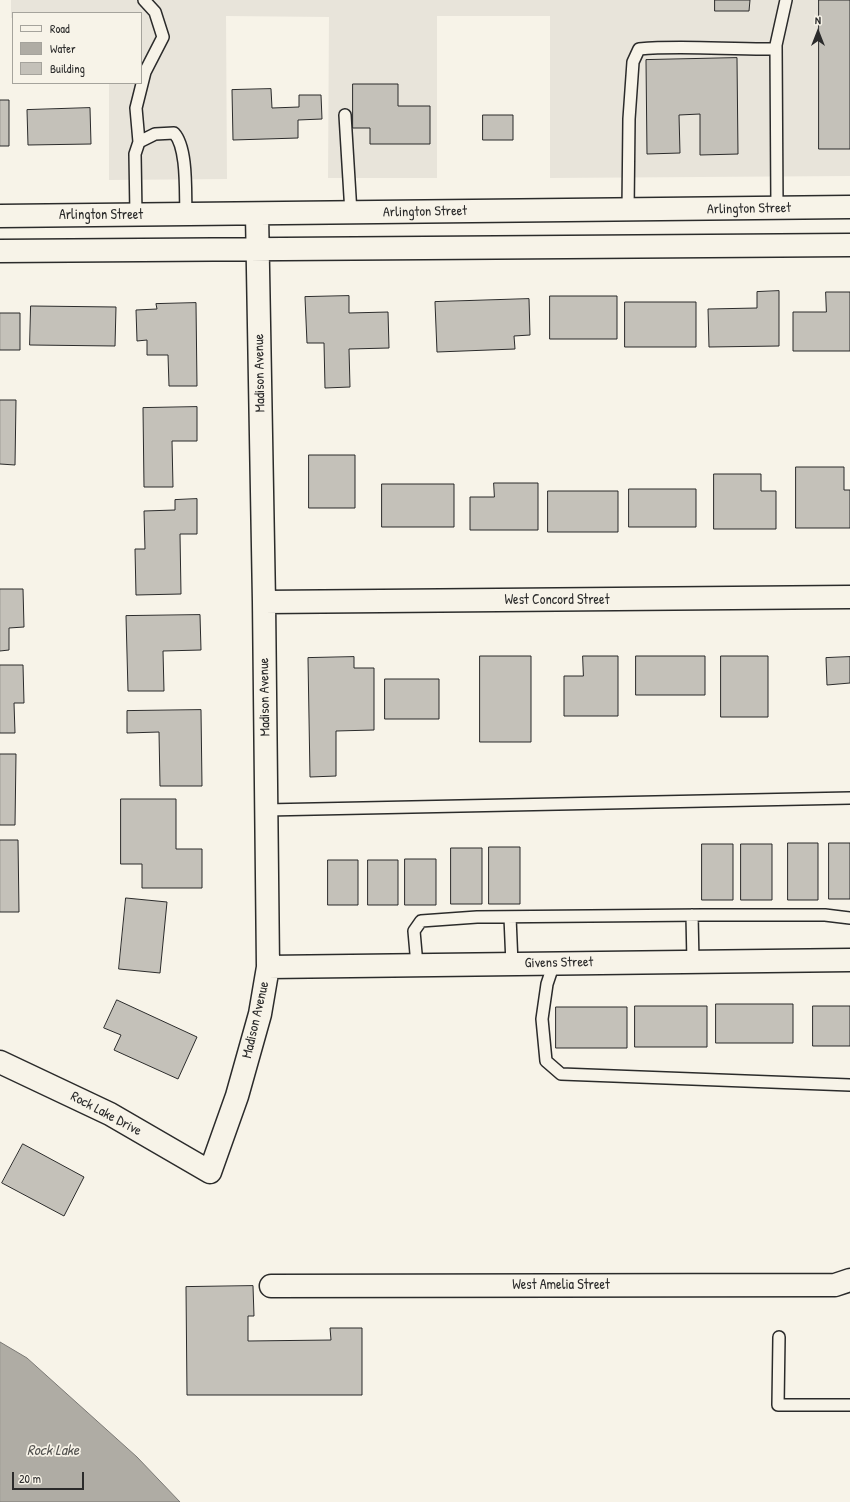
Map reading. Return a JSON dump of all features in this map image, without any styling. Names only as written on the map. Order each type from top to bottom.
[{"type":"street","name":"Arlington Street","points":[[0,216],[850,207]]},
{"type":"street","name":"Madison Avenue","points":[[210,1172],[237,1096],[260,1014],[268,967],[264,602],[257,214]]},
{"type":"street","points":[[0,251],[850,244]]},
{"type":"street","name":"West Concord Street","points":[[264,602],[850,597]]},
{"type":"street","name":"Givens Street","points":[[268,967],[850,960]]},
{"type":"street","name":"Rock Lake Drive","points":[[0,1062],[110,1114],[210,1172]]},
{"type":"street","name":"West Amelia Street","points":[[271,1286],[835,1285],[850,1280]]},
{"type":"lane","points":[[136,215],[136,154],[139,142],[136,108],[145,72],[163,37],[155,12],[144,0]]},
{"type":"lane","points":[[777,208],[776,49],[786,0]]},
{"type":"lane","points":[[628,210],[629,119],[633,62],[639,49],[672,46],[733,50],[776,49]]},
{"type":"lane","points":[[345,115],[351,213]]},
{"type":"lane","points":[[139,142],[155,134],[174,133],[180,139],[186,214]]},
{"type":"lane","points":[[266,810],[850,798]]},
{"type":"lane","points":[[692,915],[693,962]]},
{"type":"lane","points":[[417,965],[414,931],[421,921],[692,915],[825,915],[850,918]]},
{"type":"lane","points":[[510,918],[512,964]]},
{"type":"lane","points":[[554,963],[547,984],[542,1019],[546,1061],[561,1074],[850,1085]]},
{"type":"lane","points":[[779,1337],[778,1405],[850,1405]]},
{"type":"shaded area","points":[[11,0],[850,0],[850,176],[550,178],[550,16],[437,16],[437,178],[328,178],[329,17],[226,16],[227,179],[109,180],[109,84],[142,84],[142,12],[12,12],[11,18]]},
{"type":"water","name":"Rock Lake","points":[[0,1342],[27,1358],[137,1457],[180,1502],[0,1502]]},
{"type":"building","points":[[715,0],[750,0],[749,11],[715,11]]},
{"type":"building","points":[[819,0],[850,0],[850,149],[819,149]]},
{"type":"building","points":[[737,58],[738,154],[700,155],[700,114],[679,115],[680,153],[647,154],[646,60]]},
{"type":"building","points":[[353,84],[398,84],[398,106],[430,106],[430,144],[370,144],[370,128],[353,128]]},
{"type":"building","points":[[271,89],[272,108],[299,107],[299,95],[321,95],[322,119],[298,120],[298,138],[233,140],[232,90]]},
{"type":"building","points":[[0,100],[9,100],[9,146],[0,146]]},
{"type":"building","points":[[90,108],[91,144],[28,145],[27,110]]},
{"type":"building","points":[[483,115],[513,115],[513,140],[483,140]]},
{"type":"building","points":[[779,291],[779,346],[709,347],[708,309],[757,308],[757,292]]},
{"type":"building","points":[[826,292],[850,292],[850,351],[793,351],[793,312],[826,312]]},
{"type":"building","points":[[349,296],[349,313],[388,312],[389,348],[349,349],[350,387],[325,388],[324,343],[307,343],[305,297]]},
{"type":"building","points":[[550,296],[617,296],[617,339],[550,339]]},
{"type":"building","points":[[529,299],[530,335],[514,336],[515,349],[437,352],[435,302]]},
{"type":"building","points":[[625,302],[696,302],[696,347],[625,347]]},
{"type":"building","points":[[196,303],[197,386],[169,386],[168,355],[147,355],[147,340],[137,341],[136,310],[157,309],[156,304]]},
{"type":"building","points":[[31,306],[116,307],[115,346],[30,345]]},
{"type":"building","points":[[0,313],[20,313],[20,350],[0,350]]},
{"type":"building","points":[[0,400],[16,400],[15,465],[0,464]]},
{"type":"building","points":[[197,407],[197,441],[172,441],[173,487],[144,487],[143,408]]},
{"type":"building","points":[[309,455],[355,455],[355,508],[309,508]]},
{"type":"building","points":[[796,467],[844,467],[844,490],[850,490],[850,528],[796,528]]},
{"type":"building","points":[[714,474],[761,474],[761,491],[776,491],[776,529],[714,529]]},
{"type":"building","points":[[494,483],[538,483],[538,530],[470,530],[470,497],[494,497]]},
{"type":"building","points":[[382,484],[454,484],[454,527],[382,527]]},
{"type":"building","points":[[629,489],[696,489],[696,527],[629,527]]},
{"type":"building","points":[[548,491],[618,491],[618,532],[548,532]]},
{"type":"building","points":[[197,499],[197,534],[180,534],[181,594],[136,595],[135,549],[145,549],[144,511],[175,510],[175,500]]},
{"type":"building","points":[[0,589],[23,589],[24,627],[9,628],[9,650],[0,651]]},
{"type":"building","points":[[200,615],[201,650],[163,651],[164,691],[128,691],[126,616]]},
{"type":"building","points":[[480,656],[531,656],[531,742],[480,742]]},
{"type":"building","points":[[583,656],[618,656],[618,716],[564,716],[564,676],[583,676]]},
{"type":"building","points":[[636,656],[705,656],[705,695],[636,695]]},
{"type":"building","points":[[721,656],[768,656],[768,717],[721,717]]},
{"type":"building","points":[[354,657],[354,668],[374,668],[374,730],[336,731],[336,776],[310,777],[308,658]]},
{"type":"building","points":[[850,657],[850,683],[827,685],[826,658]]},
{"type":"building","points":[[0,665],[23,665],[24,703],[14,703],[15,733],[0,733]]},
{"type":"building","points":[[385,679],[439,679],[439,719],[385,719]]},
{"type":"building","points":[[201,710],[202,786],[160,786],[159,732],[127,733],[127,711]]},
{"type":"building","points":[[0,754],[16,754],[15,825],[0,825]]},
{"type":"building","points":[[121,799],[176,799],[176,849],[202,849],[202,888],[142,888],[142,864],[121,864]]},
{"type":"building","points":[[0,840],[18,840],[19,912],[0,912]]},
{"type":"building","points":[[788,843],[818,843],[818,900],[788,900]]},
{"type":"building","points":[[829,843],[850,843],[850,899],[829,899]]},
{"type":"building","points":[[702,844],[733,844],[733,900],[702,900]]},
{"type":"building","points":[[741,844],[772,844],[772,900],[741,900]]},
{"type":"building","points":[[489,847],[520,847],[520,904],[489,904]]},
{"type":"building","points":[[451,848],[482,848],[482,904],[451,904]]},
{"type":"building","points":[[405,859],[436,859],[436,905],[405,905]]},
{"type":"building","points":[[328,860],[358,860],[358,905],[328,905]]},
{"type":"building","points":[[368,860],[398,860],[398,905],[368,905]]},
{"type":"building","points":[[126,898],[167,902],[160,973],[119,969]]},
{"type":"building","points":[[117,1000],[197,1037],[178,1079],[114,1050],[121,1035],[104,1028]]},
{"type":"building","points":[[716,1004],[793,1004],[793,1043],[716,1043]]},
{"type":"building","points":[[635,1006],[707,1006],[707,1047],[635,1047]]},
{"type":"building","points":[[813,1006],[850,1006],[850,1046],[813,1046]]},
{"type":"building","points":[[556,1007],[627,1007],[627,1048],[556,1048]]},
{"type":"building","points":[[23,1144],[84,1177],[64,1216],[2,1183]]},
{"type":"building","points":[[253,1286],[254,1316],[248,1316],[248,1341],[331,1340],[330,1328],[362,1328],[362,1395],[187,1395],[186,1287]]}]
